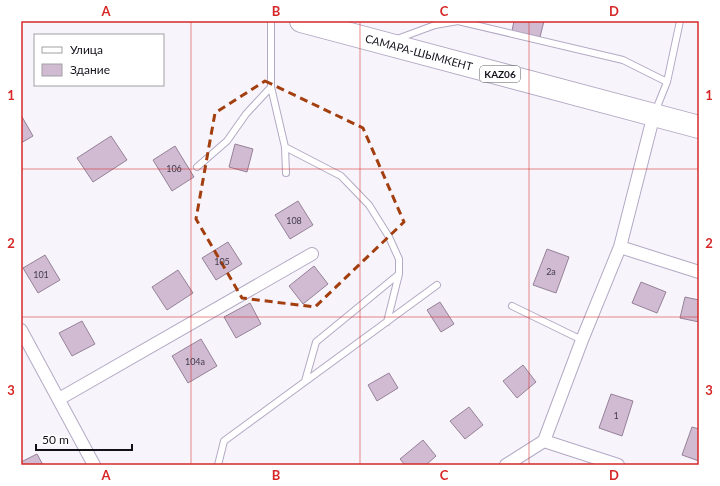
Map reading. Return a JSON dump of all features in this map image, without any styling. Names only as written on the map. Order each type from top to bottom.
[{"type":"highway","name":"САМАРА-ШЫМКЕНТ","points":[[301,21],[699,127]]},
{"type":"street","points":[[506,465],[544,441],[582,340],[620,247],[654,114]]},
{"type":"street","points":[[620,247],[699,272]]},
{"type":"street","points":[[59,399],[312,254]]},
{"type":"street","points":[[21,330],[94,465]]},
{"type":"street","points":[[544,441],[618,465]]},
{"type":"lane","points":[[271,21],[270,87],[285,147],[286,173]]},
{"type":"lane","points":[[386,44],[423,28],[458,21],[623,60],[667,82]]},
{"type":"lane","points":[[654,114],[667,82],[680,21]]},
{"type":"lane","points":[[197,167],[227,140],[246,114],[270,87]]},
{"type":"lane","points":[[285,147],[341,176],[369,205],[389,237],[399,259],[399,274],[387,322]]},
{"type":"lane","points":[[305,381],[316,342],[399,274]]},
{"type":"lane","points":[[218,465],[224,441],[437,285]]},
{"type":"lane","points":[[512,306],[582,340]]},
{"type":"highlighted area","points":[[265,81],[363,128],[404,222],[315,307],[242,298],[196,219],[215,113]]},
{"type":"building","points":[[514,21],[544,21],[540,37],[512,31]]},
{"type":"building","points":[[21,115],[33,136],[21,143]]},
{"type":"building","points":[[111,136],[127,160],[93,182],[77,158]]},
{"type":"building","points":[[235,144],[253,149],[247,172],[229,167]]},
{"type":"building","points":[[175,146],[194,177],[172,191],[153,160]]},
{"type":"building","points":[[298,201],[313,225],[290,239],[275,215]]},
{"type":"building","points":[[228,242],[242,264],[216,280],[202,258]]},
{"type":"building","points":[[547,249],[569,257],[556,293],[533,285]]},
{"type":"building","points":[[45,255],[60,280],[38,293],[23,268]]},
{"type":"building","points":[[314,266],[328,284],[303,304],[289,286]]},
{"type":"building","points":[[178,270],[193,293],[167,310],[152,287]]},
{"type":"building","points":[[641,282],[666,292],[657,313],[632,303]]},
{"type":"building","points":[[685,297],[699,300],[699,322],[680,318]]},
{"type":"building","points":[[440,302],[454,324],[441,332],[427,310]]},
{"type":"building","points":[[250,303],[261,324],[236,338],[224,317]]},
{"type":"building","points":[[82,321],[95,344],[72,356],[59,333]]},
{"type":"building","points":[[201,339],[217,366],[188,383],[172,356]]},
{"type":"building","points":[[523,365],[536,382],[517,398],[503,381]]},
{"type":"building","points":[[389,373],[398,388],[377,401],[368,385]]},
{"type":"building","points":[[611,394],[633,401],[622,436],[599,428]]},
{"type":"building","points":[[469,407],[483,425],[465,439],[450,421]]},
{"type":"building","points":[[692,427],[699,429],[699,461],[682,455]]},
{"type":"building","points":[[423,440],[436,456],[426,465],[405,465],[400,459]]},
{"type":"building","points":[[37,454],[43,465],[21,465],[21,462]]}]
